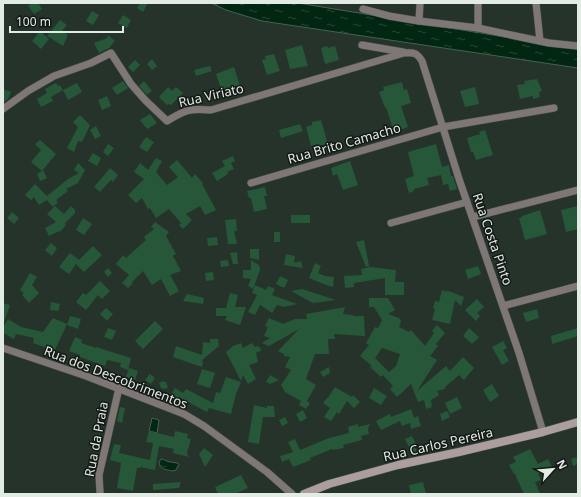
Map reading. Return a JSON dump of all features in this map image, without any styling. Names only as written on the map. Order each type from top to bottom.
[{"type":"street","points":[[419,21],[420,3]]},
{"type":"street","points":[[478,3],[478,28]]},
{"type":"street","points":[[536,3],[540,41]]},
{"type":"street","points":[[363,9],[389,16],[478,28],[549,43],[578,46]]},
{"type":"street","points":[[362,45],[404,53]]},
{"type":"street","name":"Rua Viriato","points":[[3,109],[28,91],[54,76],[91,63],[112,53],[131,84],[167,121],[183,111],[198,108],[212,110],[404,53],[412,52],[418,55]]},
{"type":"street","name":"Rua Costa Pinto","points":[[418,55],[422,61],[519,353],[542,432]]},
{"type":"street","name":"Rua Brito Camacho","points":[[251,183],[444,127],[554,108]]},
{"type":"street","points":[[473,218],[578,190]]},
{"type":"street","points":[[390,223],[468,202]]},
{"type":"street","points":[[503,306],[578,286]]},
{"type":"street","name":"Rua dos Descobrimentos","points":[[3,348],[119,388],[184,414],[227,442],[267,472],[292,494]]},
{"type":"street","name":"Rua da Praia","points":[[100,494],[99,475],[119,388]]},
{"type":"street","name":"Rua Carlos Pereira","points":[[306,494],[329,484],[398,465],[459,452],[578,422]]},
{"type":"water","points":[[211,3],[298,3],[578,49],[578,68],[262,21],[226,10]]},
{"type":"water","points":[[152,418],[159,420],[157,433],[149,431]]},
{"type":"water","points":[[161,459],[179,464],[176,470],[167,470],[159,465]]},
{"type":"building","points":[[32,3],[38,3],[42,9],[34,14],[28,6]]},
{"type":"building","points":[[140,3],[148,3],[143,12],[137,8]]},
{"type":"building","points":[[92,11],[99,15],[93,25],[86,21]]},
{"type":"building","points":[[123,15],[131,20],[127,28],[118,23]]},
{"type":"building","points":[[60,20],[67,25],[62,31],[68,35],[63,46],[47,36]]},
{"type":"building","points":[[40,31],[49,39],[41,49],[32,41]]},
{"type":"building","points":[[108,35],[115,41],[109,48],[99,53],[94,43],[107,38]]},
{"type":"building","points":[[302,45],[308,66],[290,69],[285,50]]},
{"type":"building","points":[[327,46],[328,48],[335,46],[339,60],[325,64],[321,48]]},
{"type":"building","points":[[274,54],[280,71],[267,75],[262,60],[266,59],[265,56]]},
{"type":"building","points":[[152,59],[157,66],[152,70],[147,64]]},
{"type":"building","points":[[135,60],[140,65],[133,72],[128,67]]},
{"type":"building","points":[[210,66],[212,71],[196,76],[194,70]]},
{"type":"building","points":[[234,67],[240,86],[222,92],[216,74]]},
{"type":"building","points":[[537,79],[542,91],[539,92],[540,97],[533,99],[533,96],[520,99],[517,85],[525,84],[524,81]]},
{"type":"building","points":[[123,81],[128,88],[117,95],[112,88]]},
{"type":"building","points":[[144,81],[152,91],[147,95],[139,86]]},
{"type":"building","points":[[402,82],[404,90],[407,89],[411,103],[401,106],[408,127],[394,132],[386,107],[385,108],[379,92],[384,90],[383,87]]},
{"type":"building","points":[[56,83],[58,86],[60,85],[63,90],[51,97],[53,101],[41,107],[37,99],[47,93],[45,89]]},
{"type":"building","points":[[77,83],[82,92],[68,100],[63,90]]},
{"type":"building","points":[[168,87],[172,91],[176,87],[183,93],[171,105],[167,105],[159,97]]},
{"type":"building","points":[[475,87],[479,104],[465,107],[460,91]]},
{"type":"building","points":[[3,89],[11,92],[8,99],[3,103]]},
{"type":"building","points":[[107,96],[111,106],[102,110],[98,100]]},
{"type":"building","points":[[150,114],[157,123],[147,129],[140,120]]},
{"type":"building","points":[[80,115],[90,125],[82,142],[78,141],[74,152],[67,148],[78,127],[73,122]]},
{"type":"building","points":[[321,120],[328,144],[311,146],[306,127],[312,125],[312,122]]},
{"type":"building","points":[[300,124],[303,131],[281,138],[279,130]]},
{"type":"building","points":[[96,126],[101,136],[95,139],[90,130]]},
{"type":"building","points":[[485,130],[493,155],[476,160],[473,152],[471,152],[467,138],[480,134],[479,132]]},
{"type":"building","points":[[146,137],[154,142],[147,152],[139,147]]},
{"type":"building","points":[[40,140],[56,154],[42,171],[31,162],[41,150],[35,144]]},
{"type":"building","points":[[108,144],[114,148],[108,156],[103,152]]},
{"type":"building","points":[[436,144],[442,167],[449,165],[451,176],[453,176],[457,189],[450,191],[448,184],[443,185],[441,175],[427,178],[429,185],[414,189],[414,191],[409,193],[405,179],[414,176],[408,152]]},
{"type":"building","points":[[93,153],[101,158],[97,166],[88,161]]},
{"type":"building","points":[[233,156],[235,161],[231,163],[234,169],[227,172],[228,174],[217,181],[212,173],[225,166],[222,161]]},
{"type":"building","points":[[156,158],[162,161],[156,172],[167,185],[178,177],[169,167],[177,160],[192,178],[195,174],[203,183],[202,184],[216,210],[205,215],[200,206],[186,214],[192,220],[183,229],[179,225],[181,223],[169,209],[156,218],[150,208],[148,209],[142,198],[136,203],[128,195],[144,179],[134,172],[140,163],[148,170]]},
{"type":"building","points":[[350,161],[358,185],[343,190],[337,174],[333,176],[331,168]]},
{"type":"building","points":[[78,163],[85,170],[78,183],[66,189],[68,191],[56,200],[58,202],[53,207],[47,200],[39,205],[34,197],[31,200],[25,195],[35,184],[47,196],[68,179],[79,173],[74,170]]},
{"type":"building","points":[[110,168],[118,175],[113,182],[111,180],[100,192],[94,187]]},
{"type":"building","points":[[43,170],[47,178],[40,181],[37,174]]},
{"type":"building","points":[[265,187],[267,196],[264,196],[267,209],[254,212],[251,198],[249,198],[247,191]]},
{"type":"building","points":[[55,206],[64,214],[71,206],[75,210],[75,213],[65,223],[66,225],[60,232],[59,231],[49,236],[45,228],[56,222],[47,214]]},
{"type":"building","points":[[578,206],[578,229],[566,232],[561,210]]},
{"type":"building","points":[[540,210],[547,234],[525,240],[519,218]]},
{"type":"building","points":[[12,212],[19,218],[14,224],[7,218]]},
{"type":"building","points":[[291,215],[310,215],[310,223],[291,223]]},
{"type":"building","points":[[83,218],[92,224],[84,235],[76,230]]},
{"type":"building","points":[[236,219],[237,231],[234,231],[237,244],[228,244],[225,220]]},
{"type":"building","points":[[155,222],[169,232],[166,236],[176,254],[173,256],[181,271],[170,275],[179,291],[170,296],[161,279],[152,285],[143,271],[128,288],[122,283],[129,275],[116,264],[123,255],[126,258],[146,240],[144,237],[154,229],[151,227]]},
{"type":"building","points":[[274,232],[280,232],[280,242],[274,242]]},
{"type":"building","points":[[217,237],[218,245],[208,246],[207,238]]},
{"type":"building","points":[[364,240],[369,266],[366,267],[356,242]]},
{"type":"building","points":[[51,243],[57,248],[52,256],[45,250]]},
{"type":"building","points":[[93,246],[102,255],[84,272],[76,264],[69,274],[59,267],[70,253],[79,260]]},
{"type":"building","points":[[250,249],[259,249],[259,260],[250,258]]},
{"type":"building","points":[[237,252],[238,264],[233,264],[230,253]]},
{"type":"building","points":[[286,254],[295,256],[294,263],[301,261],[303,268],[284,265]]},
{"type":"building","points":[[228,260],[229,266],[221,267],[220,261]]},
{"type":"building","points":[[251,260],[259,265],[260,270],[253,289],[248,286],[251,279],[243,278],[243,270],[251,270]]},
{"type":"building","points":[[315,263],[321,266],[318,273],[325,276],[334,277],[333,287],[309,278]]},
{"type":"building","points":[[478,266],[481,274],[468,279],[465,270]]},
{"type":"building","points":[[370,267],[396,270],[395,282],[404,282],[404,295],[385,295],[385,278],[354,283],[354,287],[345,288],[344,276],[362,275],[361,269]]},
{"type":"building","points":[[108,268],[112,273],[108,277],[104,272]]},
{"type":"building","points":[[213,272],[214,280],[206,281],[205,273]]},
{"type":"building","points":[[30,273],[37,277],[32,285],[39,293],[29,303],[22,295],[24,293],[20,290]]},
{"type":"building","points":[[280,276],[288,280],[285,287],[276,284]]},
{"type":"building","points":[[100,281],[110,291],[102,299],[98,295],[86,310],[76,302],[83,293],[86,295]]},
{"type":"building","points":[[255,285],[266,290],[268,286],[275,289],[272,295],[297,304],[284,307],[277,305],[272,313],[260,305],[255,315],[248,312],[257,295],[252,293]]},
{"type":"building","points":[[302,289],[336,300],[313,303],[291,291]]},
{"type":"building","points":[[442,290],[447,292],[446,290],[464,297],[461,306],[455,300],[450,324],[432,320],[435,309],[433,308],[435,301],[439,302]]},
{"type":"building","points":[[230,293],[238,295],[235,307],[246,307],[240,325],[225,320],[227,316],[216,316],[216,308],[226,308]]},
{"type":"building","points":[[187,294],[204,298],[203,304],[183,301]]},
{"type":"building","points":[[369,298],[388,298],[395,310],[388,314],[399,318],[401,321],[399,327],[409,332],[411,330],[425,346],[434,333],[432,331],[437,325],[445,333],[436,344],[438,346],[430,356],[437,360],[417,391],[446,366],[450,371],[463,357],[474,368],[464,380],[459,375],[445,387],[445,389],[437,391],[439,395],[431,400],[432,407],[426,409],[424,400],[418,402],[411,384],[397,397],[390,389],[393,386],[383,375],[381,377],[370,367],[372,366],[360,356],[369,345],[366,343],[375,327],[378,328],[382,320],[374,307],[369,307]],"holes":[[[382,348],[400,354],[396,366],[389,372],[375,358]]]},
{"type":"building","points":[[477,299],[484,307],[477,313],[480,316],[476,321],[465,310]]},
{"type":"building","points":[[51,302],[60,304],[58,311],[50,310]]},
{"type":"building","points":[[3,303],[10,305],[4,322],[3,322]]},
{"type":"building","points":[[345,307],[343,314],[364,316],[365,336],[334,334],[335,339],[328,339],[329,354],[315,354],[306,379],[316,385],[307,401],[310,403],[306,409],[299,405],[301,401],[285,392],[281,385],[291,370],[285,367],[290,357],[284,356],[284,354],[278,351],[299,329],[269,346],[262,343],[270,338],[264,336],[268,327],[265,326],[269,318],[283,324],[295,319],[307,319],[306,314]]},
{"type":"building","points":[[106,308],[113,314],[107,321],[100,314]]},
{"type":"building","points":[[537,309],[539,318],[526,322],[523,313]]},
{"type":"building","points":[[70,316],[81,319],[78,329],[67,325]]},
{"type":"building","points":[[53,318],[67,324],[55,350],[33,343],[34,338],[16,334],[14,339],[3,333],[3,327],[8,319],[21,327],[43,332]]},
{"type":"building","points":[[155,321],[163,329],[143,349],[135,341]]},
{"type":"building","points":[[108,328],[116,331],[112,340],[104,337]]},
{"type":"building","points":[[469,328],[479,337],[472,344],[463,336]]},
{"type":"building","points":[[578,328],[578,336],[552,344],[551,336]]},
{"type":"building","points":[[75,337],[82,340],[81,343],[131,358],[128,370],[120,367],[121,363],[107,360],[105,366],[80,357],[80,355],[69,351]]},
{"type":"building","points":[[210,339],[218,339],[219,346],[205,356],[206,357],[202,360],[202,367],[173,357],[176,346],[202,355],[203,342],[210,343]]},
{"type":"building","points":[[503,341],[507,348],[503,350],[509,361],[502,365],[492,347]]},
{"type":"building","points":[[241,343],[243,348],[252,343],[255,347],[258,346],[262,350],[256,353],[258,362],[249,365],[256,379],[248,384],[243,375],[241,381],[226,352],[233,346]]},
{"type":"building","points":[[329,367],[330,373],[323,377],[320,372]]},
{"type":"building","points":[[129,368],[138,371],[135,380],[126,377]]},
{"type":"building","points":[[202,369],[215,373],[210,388],[197,384]]},
{"type":"building","points":[[150,374],[155,378],[151,384],[145,380]]},
{"type":"building","points":[[270,375],[279,380],[270,384],[266,382]]},
{"type":"building","points":[[226,377],[241,382],[231,414],[209,408],[207,412],[179,397],[177,400],[170,396],[175,388],[183,393],[186,389],[213,403],[216,392],[220,393]]},
{"type":"building","points":[[163,381],[166,382],[168,388],[161,388],[159,383]]},
{"type":"building","points":[[492,384],[499,396],[490,402],[483,390]]},
{"type":"building","points":[[335,387],[352,397],[353,395],[360,402],[354,408],[347,401],[339,414],[337,412],[331,421],[324,417],[330,408],[323,403]]},
{"type":"building","points":[[374,388],[387,396],[381,405],[369,398]]},
{"type":"building","points":[[457,397],[462,408],[450,414],[445,403]]},
{"type":"building","points":[[254,405],[267,408],[267,406],[274,406],[275,417],[263,417],[259,444],[248,442]]},
{"type":"building","points":[[120,407],[125,408],[122,423],[117,421]]},
{"type":"building","points":[[411,409],[414,418],[418,416],[421,426],[411,429],[410,423],[402,426],[400,421],[381,430],[376,421],[390,414],[391,417]]},
{"type":"building","points":[[303,410],[307,418],[300,422],[296,414]]},
{"type":"building","points":[[447,411],[450,417],[442,421],[440,414]]},
{"type":"building","points":[[285,417],[288,423],[282,426],[279,420]]},
{"type":"building","points":[[358,424],[358,427],[370,424],[368,429],[369,434],[361,436],[362,440],[343,445],[344,448],[332,449],[293,467],[289,459],[282,462],[280,456],[293,452],[288,442],[295,439],[300,450],[329,438],[349,433],[348,427]]},
{"type":"building","points":[[149,431],[174,437],[175,431],[188,434],[187,438],[191,439],[187,453],[189,457],[173,453],[174,449],[159,446],[155,470],[140,467],[137,468],[133,491],[117,488],[121,463],[110,460],[114,444],[121,445],[119,453],[150,460],[153,443],[146,442]]},
{"type":"building","points":[[412,436],[416,444],[414,445],[417,451],[412,453],[405,439]]},
{"type":"building","points":[[204,448],[213,455],[205,467],[199,454]]},
{"type":"building","points":[[530,449],[538,464],[548,459],[552,467],[538,474],[541,480],[535,482],[540,494],[524,494],[509,465],[516,462],[513,457]]},
{"type":"building","points":[[578,457],[578,464],[573,466],[571,459]]},
{"type":"building","points":[[241,475],[248,488],[235,494],[218,494],[215,487]]},
{"type":"building","points":[[181,482],[179,488],[153,490],[153,484]]},
{"type":"building","points":[[423,482],[426,494],[411,494],[409,485]]}]
